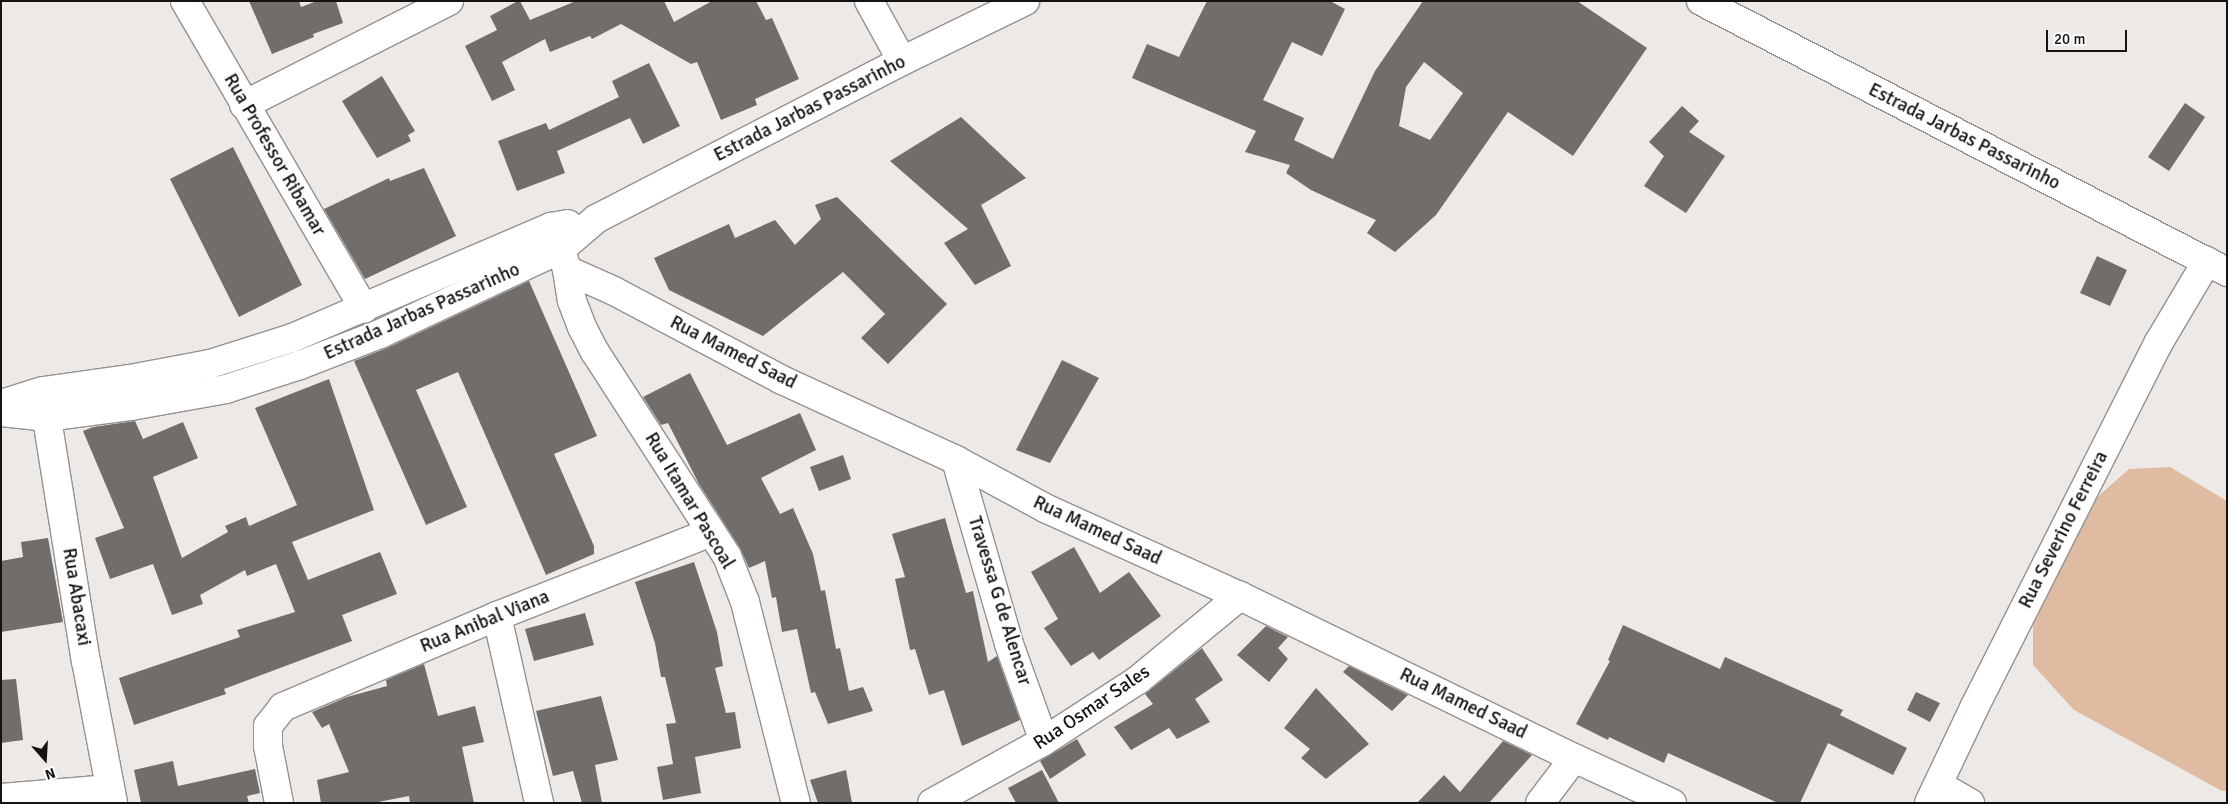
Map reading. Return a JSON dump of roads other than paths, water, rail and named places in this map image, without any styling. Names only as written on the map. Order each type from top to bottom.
[{"type":"street","name":"Rua Professor Ribamar","points":[[185,1],[364,309]]},
{"type":"street","points":[[244,105],[449,1]]},
{"type":"street","points":[[869,1],[902,62]]},
{"type":"street","name":"Estrada Jarbas Passarinho","points":[[1,412],[46,417],[131,406],[226,388],[300,365],[380,334],[560,249],[596,219],[1025,1]]},
{"type":"street","name":"Estrada Jarbas Passarinho","points":[[1701,1],[2217,267]]},
{"type":"street","name":"Estrada Jarbas Passarinho","points":[[1,404],[43,391],[210,364],[292,338],[364,309],[560,249]]},
{"type":"street","name":"Rua Mamed Saad","points":[[560,249],[614,291],[782,380],[956,460],[1047,509],[1240,596],[1574,758],[1672,803]]},
{"type":"street","name":"Rua Itamar Pascoal","points":[[560,249],[572,301],[582,327],[595,352],[727,556],[745,602],[796,803]]},
{"type":"street","name":"Rua Severino Ferreira","points":[[1934,794],[1975,706],[2159,342],[2217,267]]},
{"type":"street","name":"Rua Abacaxi","points":[[43,391],[86,660],[111,796]]},
{"type":"street","name":"Travessa G de Alencar","points":[[956,460],[1009,644],[1044,741]]},
{"type":"street","name":"Rua Anibal Viana","points":[[279,803],[268,746],[268,726],[283,707],[497,616],[711,532]]},
{"type":"street","name":"Rua Osmar Sales","points":[[932,803],[1044,741],[1138,680],[1240,596]]},
{"type":"street","points":[[497,616],[539,803]]},
{"type":"street","points":[[1540,803],[1574,758]]},
{"type":"street","points":[[1934,794],[1970,803]]},
{"type":"street","points":[[1,798],[111,796]]}]
